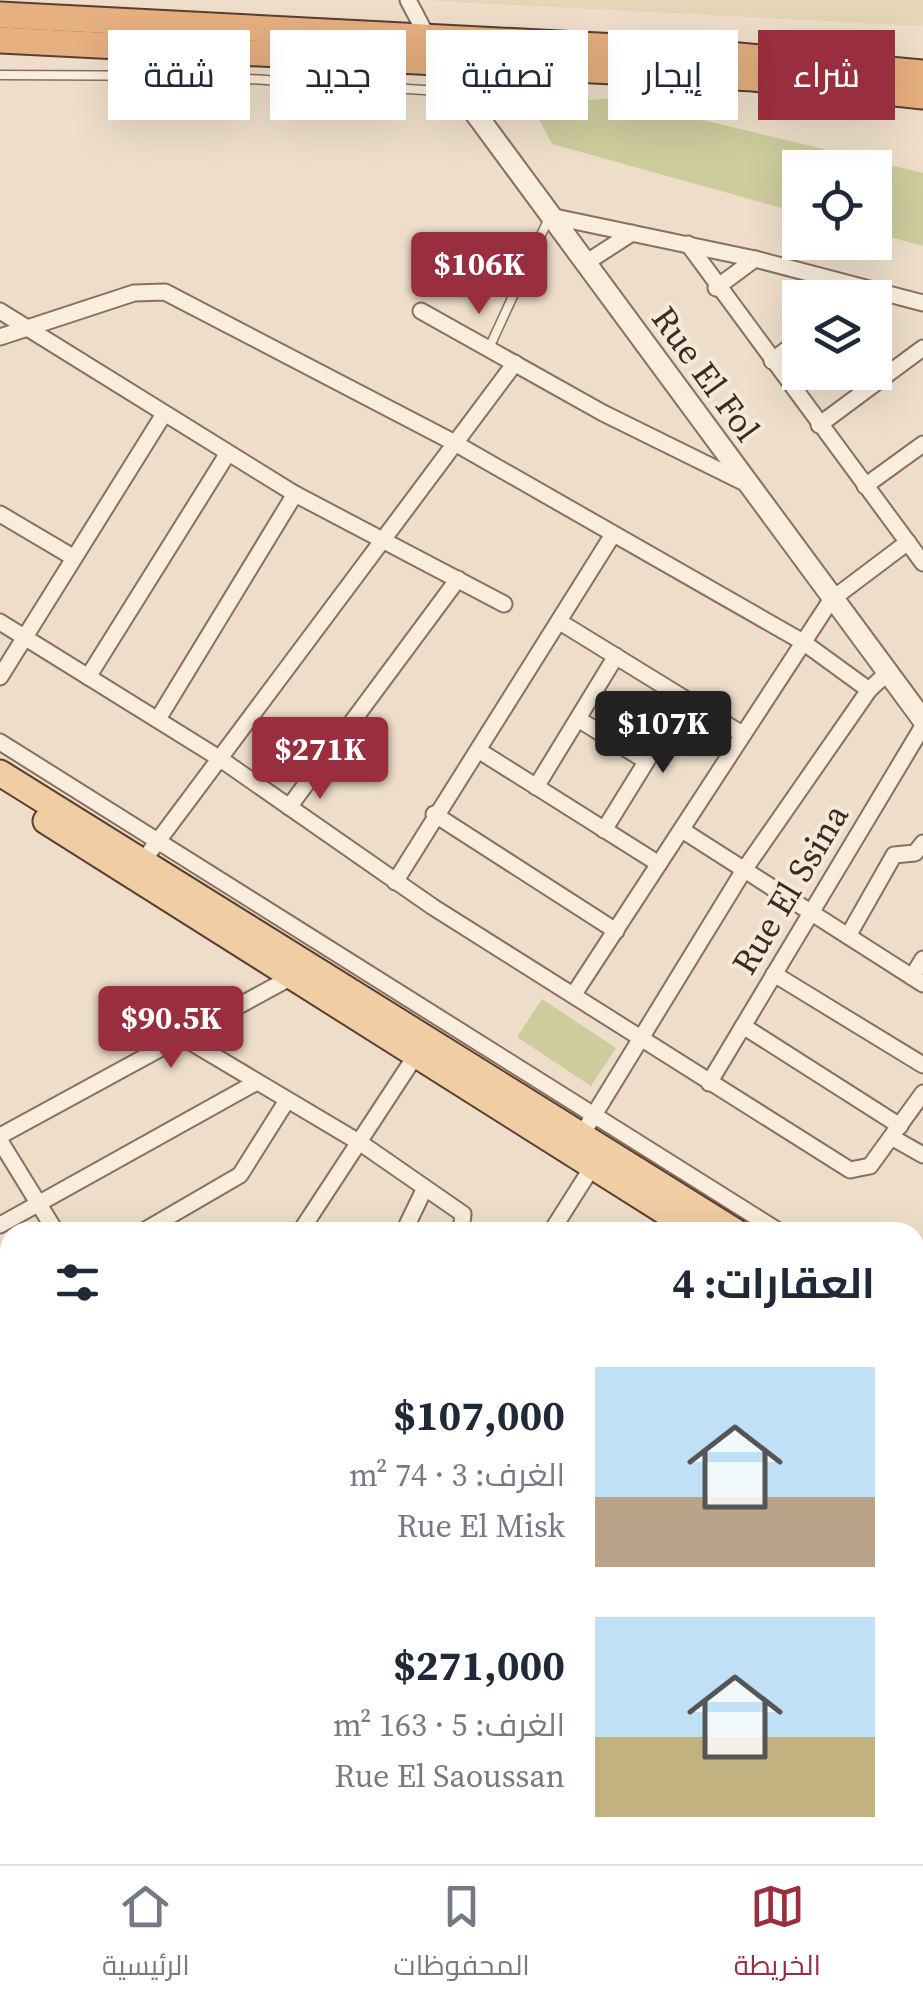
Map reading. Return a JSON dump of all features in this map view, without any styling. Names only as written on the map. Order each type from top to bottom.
[{"type":"highway","points":[[0,15],[426,38]]},
{"type":"highway","points":[[0,40],[426,63]]},
{"type":"highway","points":[[588,46],[923,73]]},
{"type":"highway","points":[[588,71],[752,78],[923,96]]},
{"type":"main road","points":[[0,773],[144,861],[416,1054],[718,1222]]},
{"type":"main road","points":[[0,792],[300,971],[587,1151],[683,1222]]},
{"type":"street","points":[[408,0],[426,34]]},
{"type":"street","name":"Rue El Fol","points":[[479,120],[923,723]]},
{"type":"street","points":[[550,216],[755,258],[818,280]]},
{"type":"street","points":[[584,264],[632,233]]},
{"type":"street","points":[[688,244],[716,288],[923,563]]},
{"type":"street","points":[[716,288],[755,258]]},
{"type":"street","points":[[0,337],[134,293],[166,292],[453,442],[803,642],[869,690]]},
{"type":"street","points":[[892,299],[923,303]]},
{"type":"street","points":[[0,311],[295,494],[504,604]]},
{"type":"street","points":[[421,311],[747,484]]},
{"type":"street","points":[[819,425],[923,348]]},
{"type":"street","points":[[772,361],[782,353]]},
{"type":"street","points":[[144,861],[387,540],[453,442],[514,363]]},
{"type":"street","points":[[0,676],[71,556],[164,414]]},
{"type":"street","points":[[865,486],[923,444]]},
{"type":"street","points":[[88,677],[228,453]]},
{"type":"street","points":[[158,719],[295,494]]},
{"type":"street","points":[[0,514],[71,556]]},
{"type":"street","points":[[395,882],[434,814],[612,536]]},
{"type":"street","points":[[574,994],[831,600],[908,542]]},
{"type":"street","points":[[288,807],[458,579]]},
{"type":"street","points":[[0,622],[219,758],[395,882],[850,1170],[870,1166],[923,1093]]},
{"type":"street","points":[[560,622],[742,734]]},
{"type":"street","points":[[536,787],[616,656]]},
{"type":"street","points":[[556,1222],[587,1151],[594,1112],[744,870],[869,690],[888,673]]},
{"type":"street","points":[[604,830],[686,699]]},
{"type":"street","points":[[578,718],[646,761]]},
{"type":"street","name":"Rue El Ssina","points":[[709,1084],[923,723]]},
{"type":"street","points":[[0,742],[764,1222]]},
{"type":"street","points":[[478,750],[659,864]]},
{"type":"street","points":[[434,814],[616,932]]},
{"type":"street","points":[[682,830],[918,980],[923,959]]},
{"type":"street","points":[[848,936],[894,855],[920,851]]},
{"type":"street","points":[[50,1222],[0,1139],[300,971]]},
{"type":"street","points":[[774,974],[923,1066]]},
{"type":"street","points":[[743,1026],[920,1148]]},
{"type":"street","points":[[184,1038],[362,1144],[463,1214],[463,1222]]},
{"type":"street","points":[[307,1222],[362,1144],[416,1054]]},
{"type":"street","points":[[5,1222],[255,1083]]},
{"type":"street","points":[[159,1222],[240,1175],[286,1102]]},
{"type":"street","points":[[409,1222],[424,1190]]},
{"type":"lane","points":[[0,75],[202,76],[426,90]]},
{"type":"lane","points":[[489,349],[550,216]]},
{"type":"shaded area","points":[[923,0],[923,26],[435,1]]},
{"type":"green space","points":[[608,98],[608,120],[703,120],[828,150],[782,150],[782,208],[552,144],[539,120],[588,120],[588,100]]},
{"type":"green space","points":[[892,166],[923,173],[923,246],[892,238]]},
{"type":"green space","points":[[542,999],[616,1048],[591,1086],[517,1037]]}]
